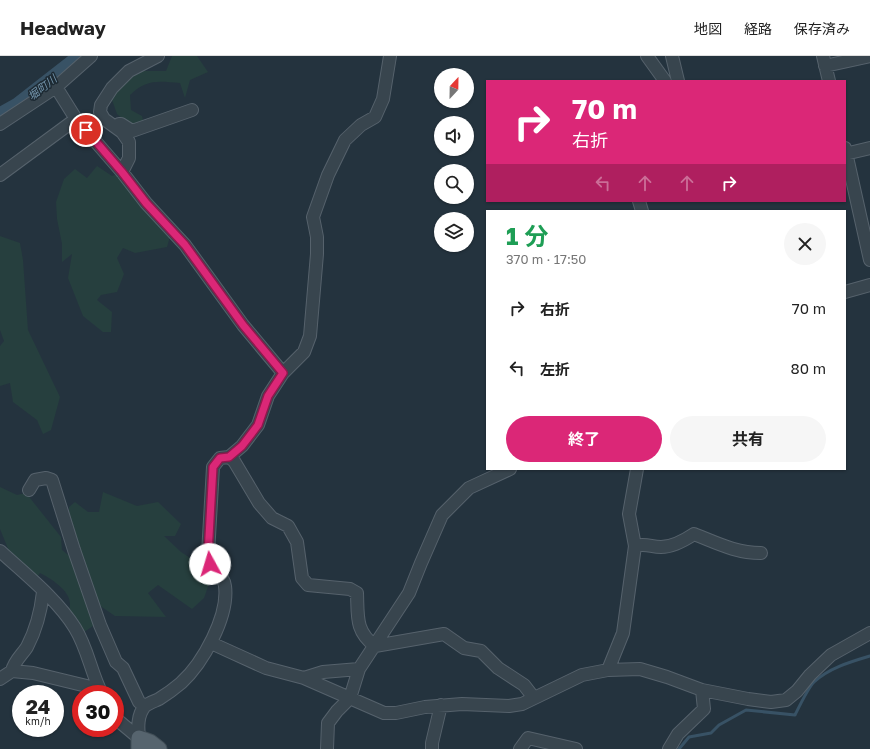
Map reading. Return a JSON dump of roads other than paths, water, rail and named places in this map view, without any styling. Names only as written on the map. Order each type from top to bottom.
[{"type":"main road","points":[[139,744],[150,742],[158,749]]},
{"type":"street","points":[[0,124],[56,87],[91,56]]},
{"type":"street","points":[[122,172],[129,158],[129,142],[122,132],[104,119],[100,112],[101,105],[112,88],[129,71],[158,56]]},
{"type":"street","points":[[139,744],[137,725],[145,706],[167,694],[182,682],[200,662],[211,643],[224,607],[226,594],[225,583],[210,564],[208,554],[213,467],[220,458],[229,457],[242,446],[258,425],[268,396],[283,373],[304,352],[310,336],[317,254],[317,237],[313,217],[328,176],[346,140],[361,125],[375,117],[383,99],[390,56]]},
{"type":"street","points":[[647,56],[664,80]]},
{"type":"street","points":[[672,56],[678,80]]},
{"type":"street","points":[[829,80],[824,61],[870,56]]},
{"type":"street","points":[[56,87],[76,119],[122,172],[146,203],[185,245],[243,325],[283,373]]},
{"type":"street","points":[[114,126],[121,124],[132,132],[192,110]]},
{"type":"street","points":[[0,175],[76,119]]},
{"type":"street","points":[[846,152],[870,148]]},
{"type":"street","points":[[846,156],[870,260]]},
{"type":"street","points":[[846,292],[870,285]]},
{"type":"street","points":[[229,457],[234,461],[259,503],[272,518],[288,526],[297,542],[302,578],[308,585],[350,589],[357,593],[359,626],[366,639],[375,646],[444,634],[464,648],[481,651],[498,668],[524,685],[534,698]]},
{"type":"street","points":[[327,749],[328,724],[337,711],[350,698],[359,669],[409,593],[442,515],[469,488],[508,470]]},
{"type":"street","points":[[608,670],[623,633],[635,546],[629,514],[636,470]]},
{"type":"street","points":[[29,490],[34,480],[46,478],[52,480],[100,625],[116,662],[123,668],[138,702],[145,706]]},
{"type":"street","points":[[635,546],[644,544],[662,547],[683,541],[694,534],[723,546],[747,553],[761,553]]},
{"type":"street","points":[[0,551],[65,615],[75,629],[84,646],[98,685]]},
{"type":"street","points":[[0,679],[12,670],[13,666],[27,646],[37,624],[43,592]]},
{"type":"street","points":[[211,643],[266,668],[304,678],[384,713],[396,713],[442,705],[462,704],[509,706],[522,704],[582,674],[608,670],[640,669],[702,690],[771,702],[786,700],[797,691],[831,655],[870,633]]},
{"type":"street","points":[[304,678],[323,672],[359,669]]},
{"type":"street","points":[[12,670],[33,673],[78,685]]},
{"type":"street","points":[[669,749],[678,734],[704,709],[702,690]]},
{"type":"street","points":[[432,749],[432,743],[442,705]]},
{"type":"street","points":[[124,728],[139,744]]},
{"type":"street","points":[[520,749],[528,738],[576,749]]},
{"type":"waterway","name":"堀町川","points":[[0,116],[18,106],[82,56]]},
{"type":"waterway","points":[[679,749],[689,737],[711,733],[719,725],[746,710],[795,715],[809,689],[820,677],[840,666],[870,656]]}]
